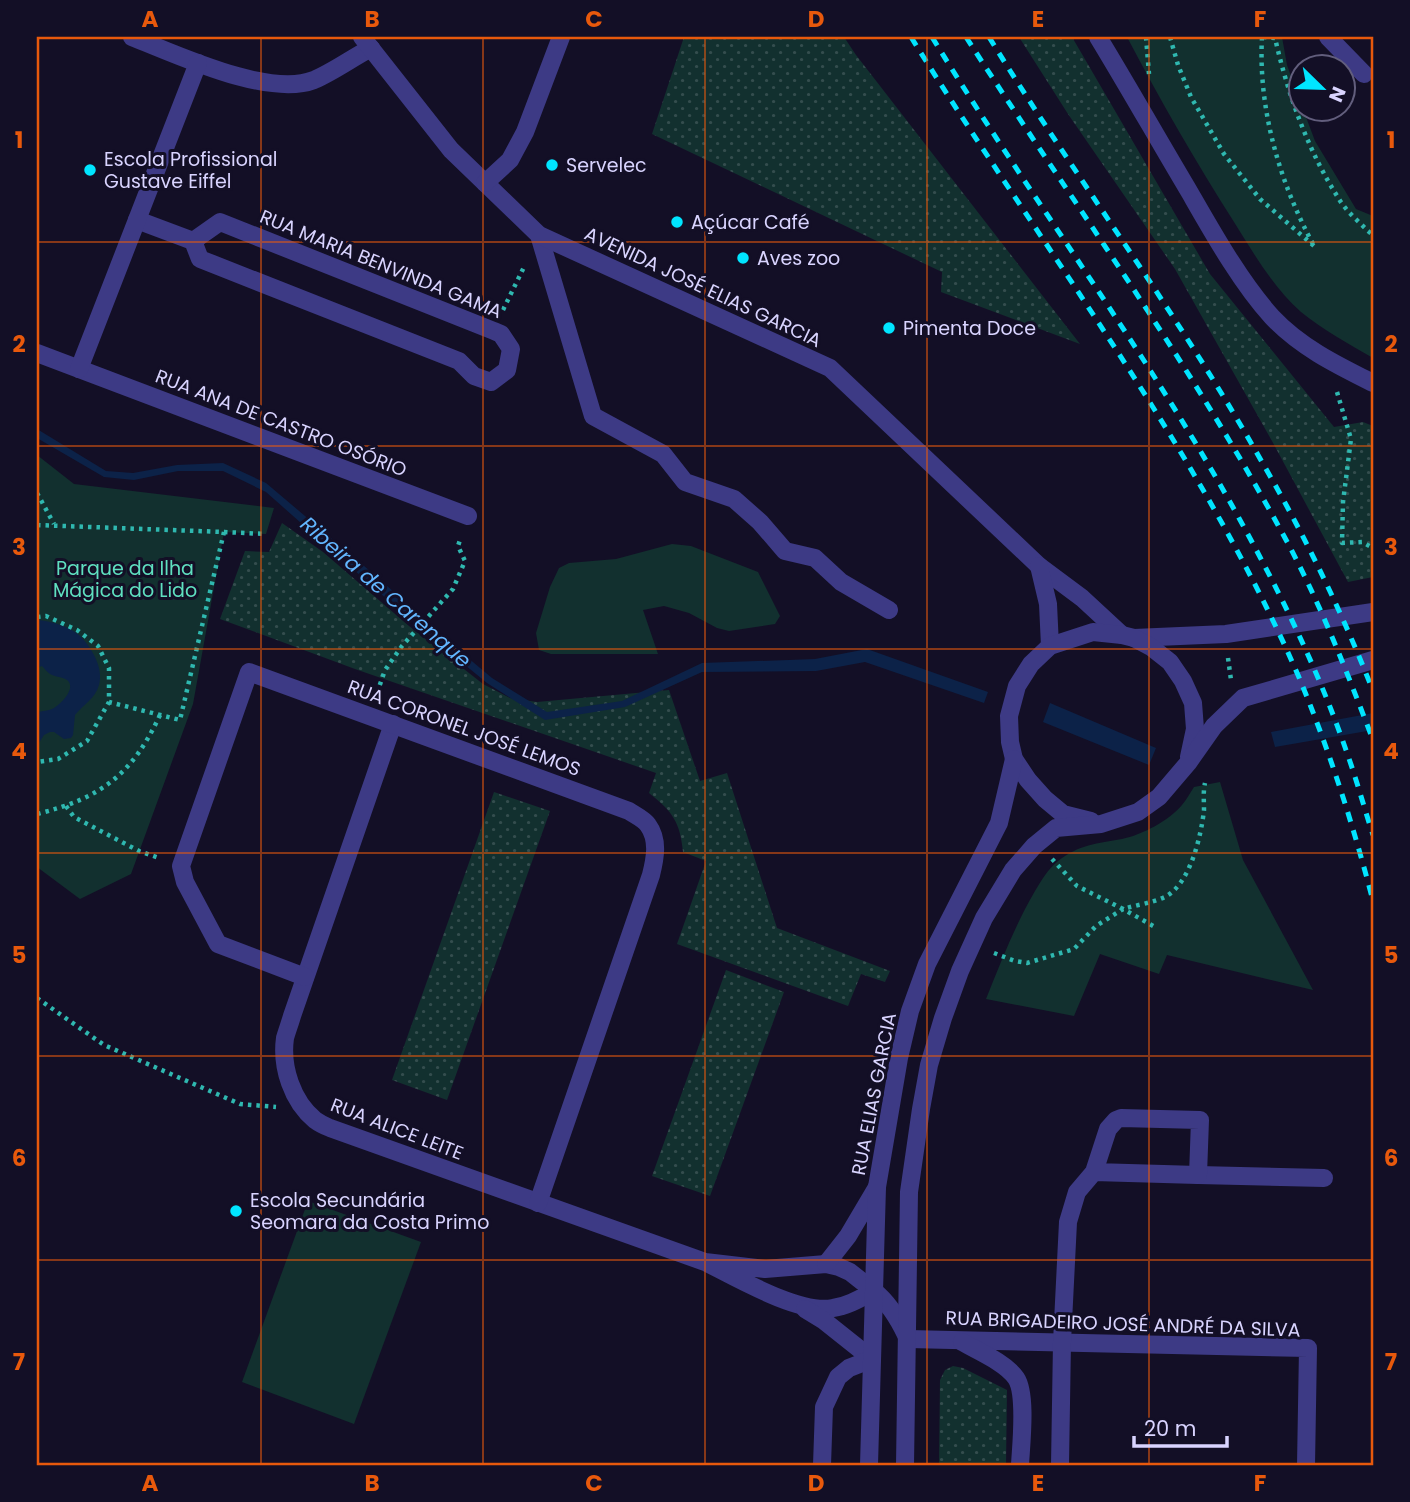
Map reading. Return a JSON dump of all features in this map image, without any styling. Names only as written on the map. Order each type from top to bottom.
[{"type":"street","points":[[132,37],[198,63],[254,81],[280,85],[312,81],[366,42]]},
{"type":"street","points":[[485,183],[510,160],[525,132],[561,37]]},
{"type":"street","points":[[1098,37],[1207,222],[1249,288],[1272,317],[1328,361],[1373,383]]},
{"type":"street","points":[[1328,37],[1364,74]]},
{"type":"street","name":"AVENIDA JOSÉ ELIAS GARCIA","points":[[366,42],[451,150],[539,234],[830,368],[1039,566],[1128,636]]},
{"type":"street","points":[[79,369],[198,63]]},
{"type":"street","points":[[137,220],[193,240]]},
{"type":"street","name":"RUA MARIA BENVINDA GAMA","points":[[220,222],[494,331],[501,334],[511,349],[507,370],[491,382],[474,376],[459,361],[200,259],[193,240],[220,222]]},
{"type":"street","points":[[539,234],[593,416],[663,454],[685,482],[734,499],[760,522],[785,551],[815,558],[841,582],[889,610]]},
{"type":"street","name":"RUA ANA DE CASTRO OSÓRIO","points":[[37,353],[468,516]]},
{"type":"street","points":[[1039,566],[1048,604],[1050,646]]},
{"type":"street","points":[[1101,824],[1063,814],[1028,780],[1014,759],[1009,716],[1017,686],[1031,664],[1050,646],[1093,632],[1128,636],[1226,634],[1373,612]]},
{"type":"street","points":[[1128,636],[1151,647],[1170,662],[1183,681],[1193,703],[1195,729],[1188,763]]},
{"type":"street","points":[[905,1465],[909,1192],[929,1065],[960,971],[984,918],[1013,870],[1034,846],[1056,828],[1101,824],[1138,812],[1159,797],[1188,763],[1214,726],[1243,698],[1373,660]]},
{"type":"street","name":"RUA CORONEL JOSÉ LEMOS","points":[[306,976],[218,944],[185,883],[181,866],[249,672],[629,811],[647,823],[654,838],[656,856],[651,875],[538,1203]]},
{"type":"street","name":"RUA ALICE LEITE","points":[[393,724],[285,1038],[284,1060],[288,1077],[305,1110],[316,1121],[330,1128],[705,1262],[760,1290],[799,1305],[872,1359]]},
{"type":"street","name":"RUA ELIAS GARCIA","points":[[869,1465],[877,1187],[899,1058],[910,1012],[927,964],[999,823],[1014,759]]},
{"type":"street","points":[[1059,1465],[1068,1222],[1077,1192],[1094,1172],[1108,1129],[1121,1118],[1200,1120],[1198,1175]]},
{"type":"street","points":[[1094,1172],[1324,1178]]},
{"type":"street","points":[[825,1264],[848,1236],[877,1187]]},
{"type":"street","name":"RUA ALICE LEITE","points":[[705,1262],[765,1269],[825,1264],[850,1272],[874,1291],[849,1304],[830,1309],[799,1305]]},
{"type":"street","points":[[874,1291],[885,1299],[908,1339]]},
{"type":"street","name":"RUA BRIGADEIRO JOSÉ ANDRÉ DA SILVA","points":[[908,1339],[1308,1348],[1306,1465]]},
{"type":"street","points":[[959,1340],[1005,1367],[1017,1379],[1022,1393],[1020,1465]]},
{"type":"street","points":[[822,1465],[824,1407],[838,1377],[849,1368],[872,1359]]},
{"type":"path","points":[[1170,37],[1191,97],[1224,154],[1260,199],[1314,246],[1293,203],[1275,147],[1265,103],[1260,63],[1262,37],[1275,38],[1283,73],[1309,145],[1340,202],[1373,234]]},
{"type":"path","points":[[500,317],[524,267]]},
{"type":"path","points":[[1328,361],[1351,439],[1343,502],[1342,543],[1362,542],[1373,548]]},
{"type":"path","points":[[37,493],[54,524]]},
{"type":"path","points":[[369,715],[385,670],[402,646],[453,589],[465,561],[458,545],[468,516]]},
{"type":"path","points":[[37,524],[266,534]]},
{"type":"path","points":[[109,702],[180,720],[224,532]]},
{"type":"path","points":[[37,617],[46,616],[77,630],[98,646],[109,668],[109,702],[87,741],[58,759],[37,762]]},
{"type":"path","points":[[37,814],[66,807],[91,796],[113,780],[148,740],[160,715]]},
{"type":"path","points":[[1004,957],[1027,963],[1074,949],[1096,926],[1123,909],[1168,895],[1182,881],[1195,850],[1204,809],[1204,785]]},
{"type":"path","points":[[66,807],[74,817],[139,851]]},
{"type":"path","points":[[1056,863],[1077,886],[1155,927]]},
{"type":"path","points":[[37,998],[104,1045],[240,1104],[305,1110]]},
{"type":"green space","points":[[684,37],[844,37],[1080,344],[941,292],[942,272],[652,134]]},
{"type":"green space","points":[[1019,37],[1072,37],[1210,274],[1334,427],[1363,422],[1373,426],[1373,577],[1348,582],[1175,269],[1068,114]]},
{"type":"green space","points":[[1127,37],[1282,37],[1288,68],[1288,122],[1308,122],[1315,141],[1356,209],[1373,216],[1373,358],[1309,319],[1273,281],[1192,154]]},
{"type":"green space","name":"Parque da Ilha Mágica do Lido","points":[[37,455],[74,484],[274,508],[266,534],[224,532],[193,704],[131,874],[80,899],[37,867]]},
{"type":"green space","points":[[282,523],[323,552],[409,626],[483,684],[510,698],[537,702],[669,690],[700,781],[727,773],[777,928],[890,971],[885,982],[861,974],[848,1006],[677,944],[706,861],[683,852],[674,818],[649,793],[656,773],[355,669],[220,619],[245,551],[269,552]]},
{"type":"green space","points":[[672,544],[691,546],[758,572],[780,616],[775,624],[729,631],[717,628],[689,613],[664,606],[643,610],[658,654],[551,654],[539,650],[536,633],[550,587],[559,568],[569,563],[616,559]]},
{"type":"green space","points":[[1220,782],[1243,860],[1313,990],[1167,955],[1159,974],[1100,954],[1074,1016],[986,999],[1021,917],[1054,864],[1081,848],[1130,837],[1147,830],[1177,811],[1194,787]]},
{"type":"green space","points":[[494,792],[550,811],[447,1100],[392,1080]]},
{"type":"green space","points":[[726,970],[784,992],[710,1196],[652,1176]]},
{"type":"green space","points":[[308,1201],[421,1242],[354,1424],[242,1382]]},
{"type":"green space","points":[[953,1366],[963,1368],[1007,1390],[1006,1465],[939,1465],[940,1380],[945,1370]]},
{"type":"water","name":"Ribeira de Carenque","points":[[37,429],[106,471],[133,473],[177,465],[223,463],[266,483],[492,678],[547,712],[622,701],[702,663],[815,659],[867,649],[988,692],[984,703],[865,662],[816,671],[702,672],[625,707],[545,720],[487,683],[415,624],[266,492],[223,471],[178,471],[134,480],[104,477],[37,438]]},
{"type":"water","points":[[37,620],[59,624],[79,635],[95,658],[100,678],[95,694],[75,715],[71,738],[64,739],[50,732],[44,735],[37,746],[37,712],[57,706],[67,696],[70,683],[50,674],[42,666],[37,668]]},
{"type":"water","points":[[1050,703],[1156,748],[1149,765],[1043,722]]},
{"type":"water","points":[[1373,713],[1373,730],[1275,747],[1271,732]]},
{"type":"railway","points":[[911,37],[1166,429],[1214,509],[1258,591],[1298,675],[1320,731],[1349,815],[1373,901]]},
{"type":"railway","points":[[932,37],[1177,413],[1252,542],[1315,670],[1350,761],[1373,835]]},
{"type":"railway","points":[[966,37],[1167,340],[1243,464],[1306,579],[1373,740]]},
{"type":"railway","points":[[989,37],[1230,407],[1308,546],[1336,603],[1373,691]]},
{"type":"place","name":"Servelec","points":[[552,165]]},
{"type":"place","name":"Escola Profissional Gustave Eiffel","points":[[90,170]]},
{"type":"place","name":"Açúcar Café","points":[[677,222]]},
{"type":"place","name":"Aves zoo","points":[[743,258]]},
{"type":"place","name":"Pimenta Doce","points":[[889,328]]},
{"type":"place","name":"Escola Secundária Seomara da Costa Primo","points":[[236,1211]]}]
